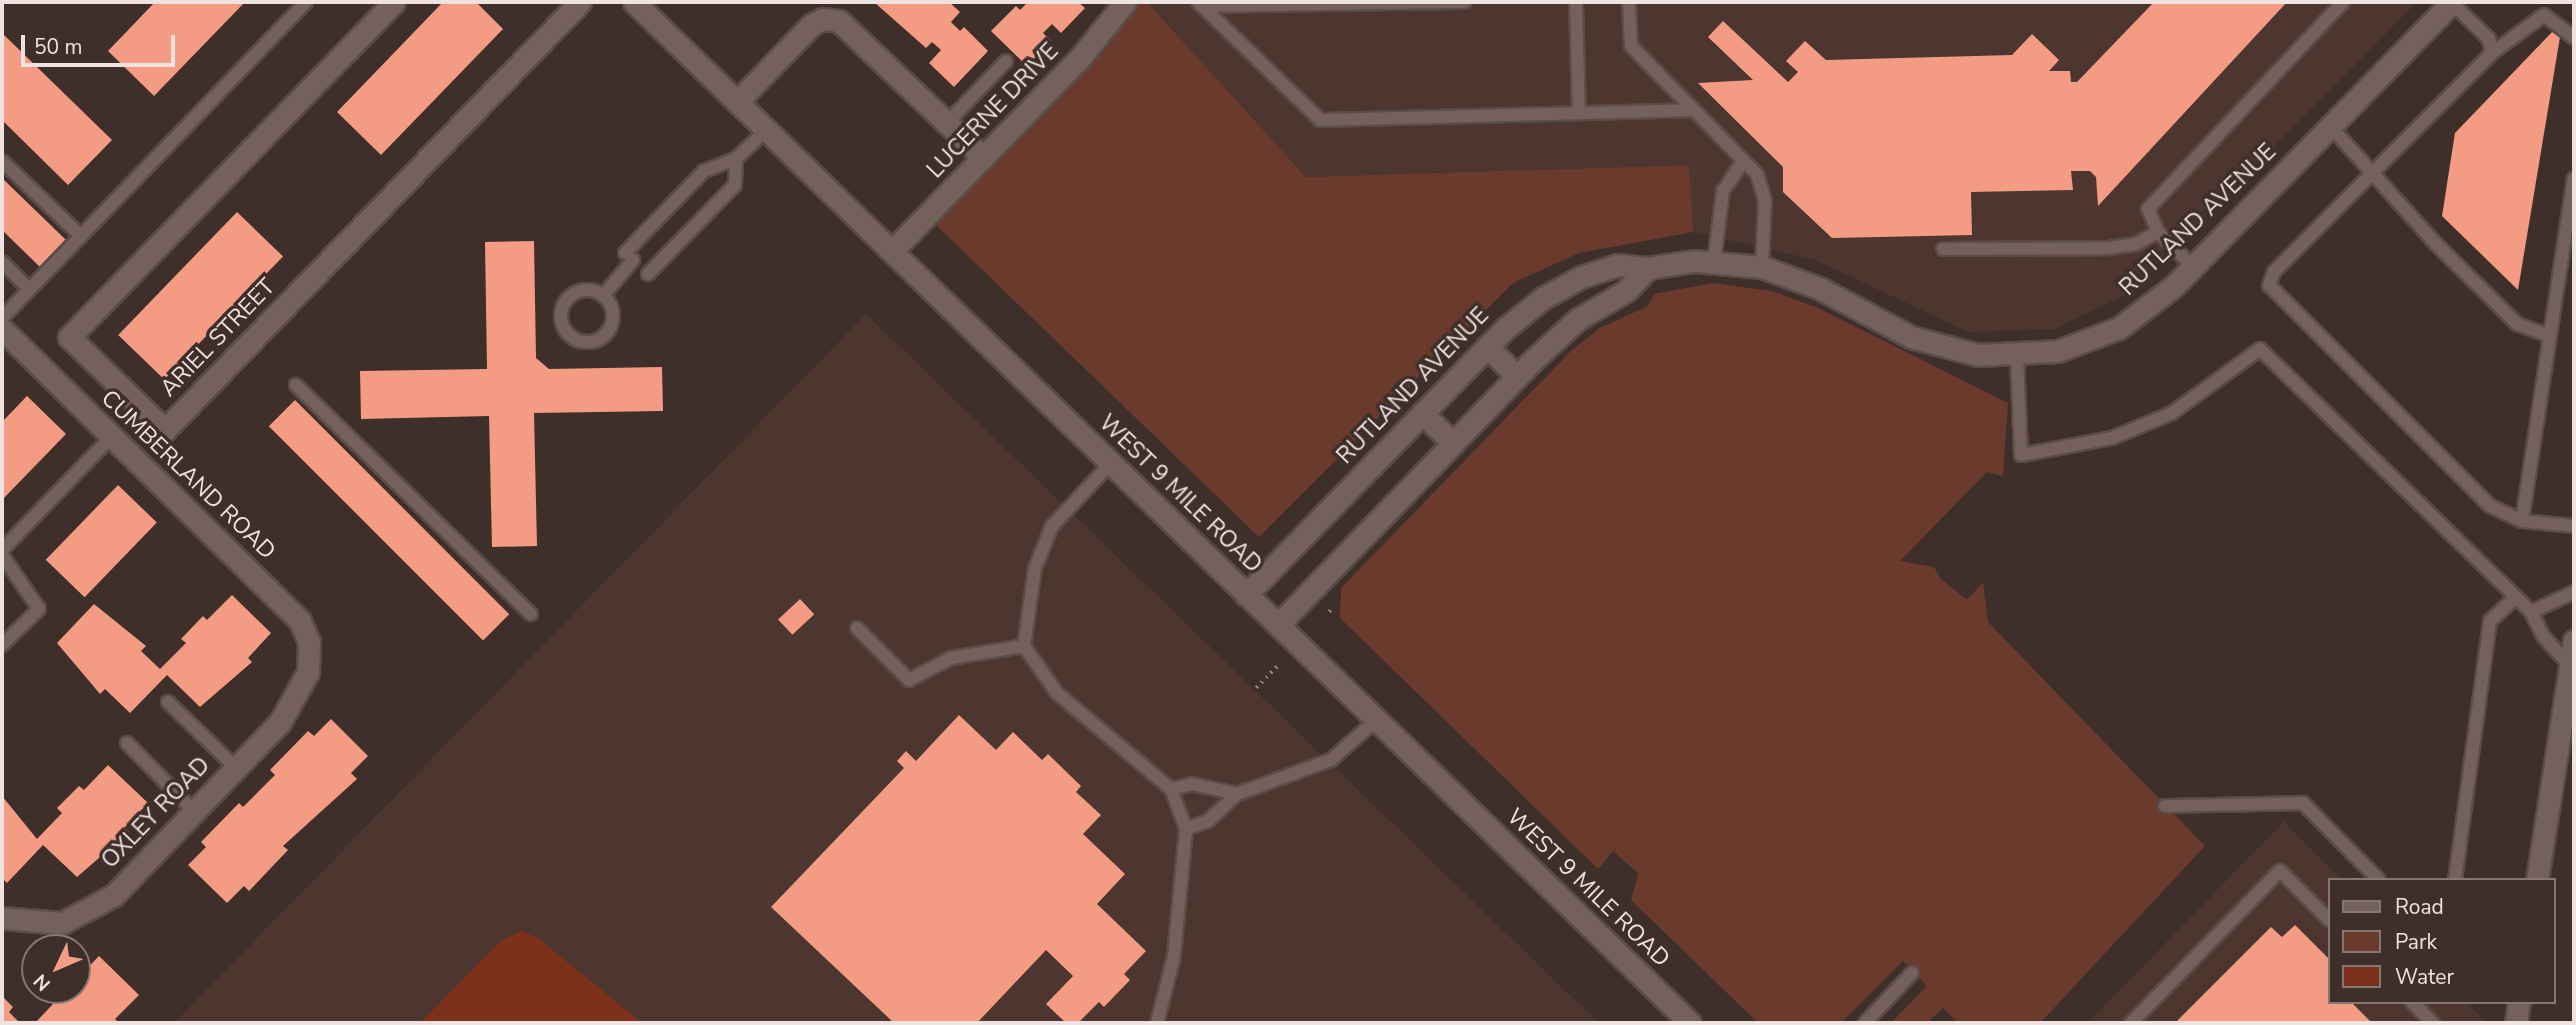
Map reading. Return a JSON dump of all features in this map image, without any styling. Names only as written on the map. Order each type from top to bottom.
[{"type":"street","name":"ARIEL STREET","points":[[394,2],[69,337],[165,430],[580,2]]},
{"type":"street","name":"WEST 9 MILE ROAD","points":[[634,2],[1690,1023]]},
{"type":"street","name":"LUCERNE DRIVE","points":[[892,251],[1080,58],[1125,2]]},
{"type":"street","name":"RUTLAND AVENUE","points":[[1246,595],[1487,346],[1544,298],[1581,277],[1617,265],[1648,268],[1714,262],[1762,267],[1821,289],[1935,346],[1978,355],[2017,356],[2077,346],[2119,328],[2158,301],[2193,267],[2451,2]]},
{"type":"street","points":[[737,102],[811,25],[831,20],[852,30],[984,158]]},
{"type":"street","points":[[1278,625],[1517,377],[1578,319],[1626,291],[1648,268]]},
{"type":"street","name":"CUMBERLAND ROAD","points":[[2,329],[300,621],[309,642],[308,672]]},
{"type":"street","points":[[1487,346],[1517,377]]},
{"type":"street","points":[[1422,413],[1453,443]]},
{"type":"street","points":[[2537,878],[2574,641]]},
{"type":"street","name":"OXLEY ROAD","points":[[2,918],[21,923],[62,923],[95,909],[114,895],[280,722],[308,672]]},
{"type":"street","points":[[2516,1023],[2519,1004]]},
{"type":"lane","points":[[2,318],[306,2]]},
{"type":"lane","points":[[1200,4],[1465,2]]},
{"type":"lane","points":[[1576,2],[1579,113]]},
{"type":"lane","points":[[1629,2],[1631,46],[1757,174],[1765,200],[1762,267]]},
{"type":"lane","points":[[2193,267],[2158,232],[2148,209],[2343,2]]},
{"type":"lane","points":[[2451,2],[2489,38],[2492,53]]},
{"type":"lane","points":[[1200,4],[1320,120],[1693,110]]},
{"type":"lane","points":[[2574,38],[2544,15],[2492,53],[2274,272],[2270,291],[2490,506],[2522,521],[2574,526]]},
{"type":"lane","points":[[948,122],[1006,61]]},
{"type":"lane","points":[[2331,127],[2375,172],[2435,243],[2517,324],[2550,336]]},
{"type":"lane","points":[[603,296],[629,256],[704,171],[736,159],[766,130]]},
{"type":"lane","points":[[648,274],[735,185],[736,159]]},
{"type":"lane","points":[[2,161],[81,236]]},
{"type":"lane","points":[[1714,262],[1723,191],[1743,161]]},
{"type":"lane","points":[[2522,521],[2574,179]]},
{"type":"lane","points":[[1943,249],[2108,248],[2136,244],[2158,232]]},
{"type":"lane","points":[[2,262],[29,289]]},
{"type":"lane","points":[[586,290],[603,296],[612,309],[608,332],[587,342],[572,337],[562,322],[564,304],[586,290]]},
{"type":"lane","points":[[2017,356],[2021,456],[2112,438],[2172,412],[2260,349],[2530,612],[2544,637],[2571,667]]},
{"type":"lane","points":[[296,385],[531,614]]},
{"type":"lane","points":[[2,645],[39,609],[2,552],[111,438]]},
{"type":"lane","points":[[1111,463],[1052,526],[1035,568],[1024,646],[1057,693],[1171,789],[1186,829],[1174,956],[1157,1023]]},
{"type":"lane","points":[[2530,612],[2574,592]]},
{"type":"lane","points":[[2455,878],[2490,621],[2514,599]]},
{"type":"lane","points":[[857,628],[909,680],[951,658],[1024,646]]},
{"type":"lane","points":[[168,702],[235,767]]},
{"type":"lane","points":[[1186,829],[1208,821],[1237,794],[1331,760],[1376,720]]},
{"type":"lane","points":[[127,743],[193,810]]},
{"type":"lane","points":[[1171,789],[1192,784],[1237,794]]},
{"type":"lane","points":[[2165,806],[2303,803],[2377,878]]},
{"type":"lane","points":[[2131,1023],[2280,871],[2328,919]]},
{"type":"lane","points":[[1865,1023],[1912,973]]},
{"type":"lane","points":[[2414,1004],[2433,1023]]},
{"type":"path","points":[[1256,688],[1277,666]]},
{"type":"shaded area","points":[[1147,2],[2417,2],[2129,293],[2054,329],[1968,332],[1816,260],[1693,232],[1688,165],[1306,177]]},
{"type":"shaded area","points":[[866,314],[1599,1023],[174,1023]]},
{"type":"shaded area","points":[[2284,821],[2340,878],[2328,878],[2328,1004],[2468,1004],[2487,1023],[2088,1023]]},
{"type":"green space","points":[[1135,2],[1147,2],[1306,177],[1689,165],[1693,232],[1579,253],[1513,283],[1259,537],[935,224],[1095,59]]},
{"type":"green space","points":[[1713,283],[1772,291],[1818,308],[2008,403],[2003,476],[1987,472],[1900,561],[1934,567],[1940,578],[1967,600],[1983,582],[1988,622],[2205,846],[2040,1023],[1958,1023],[1943,1008],[1927,1023],[1891,1023],[1927,986],[1903,961],[1841,1023],[1758,1023],[1631,900],[1638,873],[1613,851],[1598,869],[1340,618],[1341,588],[1571,351],[1600,328],[1648,306],[1654,294]]},
{"type":"water","points":[[521,931],[538,938],[642,1023],[420,1023],[500,942]]},
{"type":"building","points":[[155,2],[245,2],[154,96],[108,51]]},
{"type":"building","points":[[443,2],[476,2],[503,29],[381,155],[337,112]]},
{"type":"building","points":[[874,2],[949,2],[960,12],[951,22],[960,31],[964,27],[988,51],[954,87],[929,63],[941,50],[932,42],[926,48]]},
{"type":"building","points":[[1028,2],[1078,2],[1085,8],[1061,33],[1052,24],[1043,33],[1051,41],[1027,66],[991,31],[1016,6],[1020,10]]},
{"type":"building","points":[[2154,2],[2287,2],[2098,206],[2096,177],[2090,171],[2071,171],[2073,190],[1971,192],[1972,235],[1832,238],[1783,192],[1783,167],[1698,83],[1753,80],[1708,37],[1723,21],[1788,82],[1798,72],[1786,61],[1805,41],[1826,60],[2012,55],[2032,34],[2059,60],[2049,71],[2070,71],[2071,82],[2077,82]]},
{"type":"building","points":[[2554,30],[2560,37],[2518,290],[2442,216],[2455,133]]},
{"type":"building","points":[[2,33],[112,140],[68,185],[2,120]]},
{"type":"building","points":[[2,178],[66,240],[40,267],[2,230]]},
{"type":"building","points":[[237,212],[283,256],[164,379],[118,335]]},
{"type":"building","points":[[534,241],[536,358],[549,369],[662,367],[663,411],[534,413],[537,546],[492,547],[489,416],[361,419],[360,371],[487,369],[485,242]]},
{"type":"building","points":[[27,396],[66,434],[2,500],[2,422]]},
{"type":"building","points":[[295,400],[509,614],[483,640],[269,426]]},
{"type":"building","points":[[118,485],[157,523],[85,597],[46,560]]},
{"type":"building","points":[[232,595],[271,633],[248,658],[252,662],[200,707],[167,675],[130,713],[105,689],[100,694],[57,643],[94,604],[146,646],[141,651],[160,669],[186,643],[181,639],[203,616],[207,620]]},
{"type":"building","points":[[800,599],[814,614],[792,635],[778,619]]},
{"type":"building","points":[[959,715],[996,750],[1013,732],[1042,760],[1048,754],[1081,786],[1076,792],[1101,815],[1083,834],[1125,874],[1097,904],[1146,951],[1124,974],[1130,980],[1104,1007],[1099,1002],[1078,1023],[1066,1023],[1046,1004],[1073,976],[1046,950],[977,1023],[894,1023],[771,907],[904,768],[897,761],[906,751],[916,761]]},
{"type":"building","points":[[331,719],[368,756],[351,773],[357,779],[283,846],[288,850],[249,891],[244,886],[227,903],[188,865],[206,847],[201,842],[239,803],[243,807],[275,775],[270,770],[308,731],[314,736]]},
{"type":"building","points":[[108,765],[148,803],[124,828],[129,832],[77,877],[43,845],[7,883],[2,878],[2,796],[37,839],[62,813],[57,808],[79,786],[84,790]]},
{"type":"building","points":[[2295,925],[2328,958],[2328,1004],[2353,1004],[2372,1023],[2175,1023],[2271,927],[2282,937]]},
{"type":"building","points":[[99,956],[139,995],[115,1019],[119,1023],[35,1023],[53,1004],[91,1004],[91,964]]},
{"type":"building","points":[[2,996],[13,1007],[9,1012],[20,1023],[2,1023]]}]
